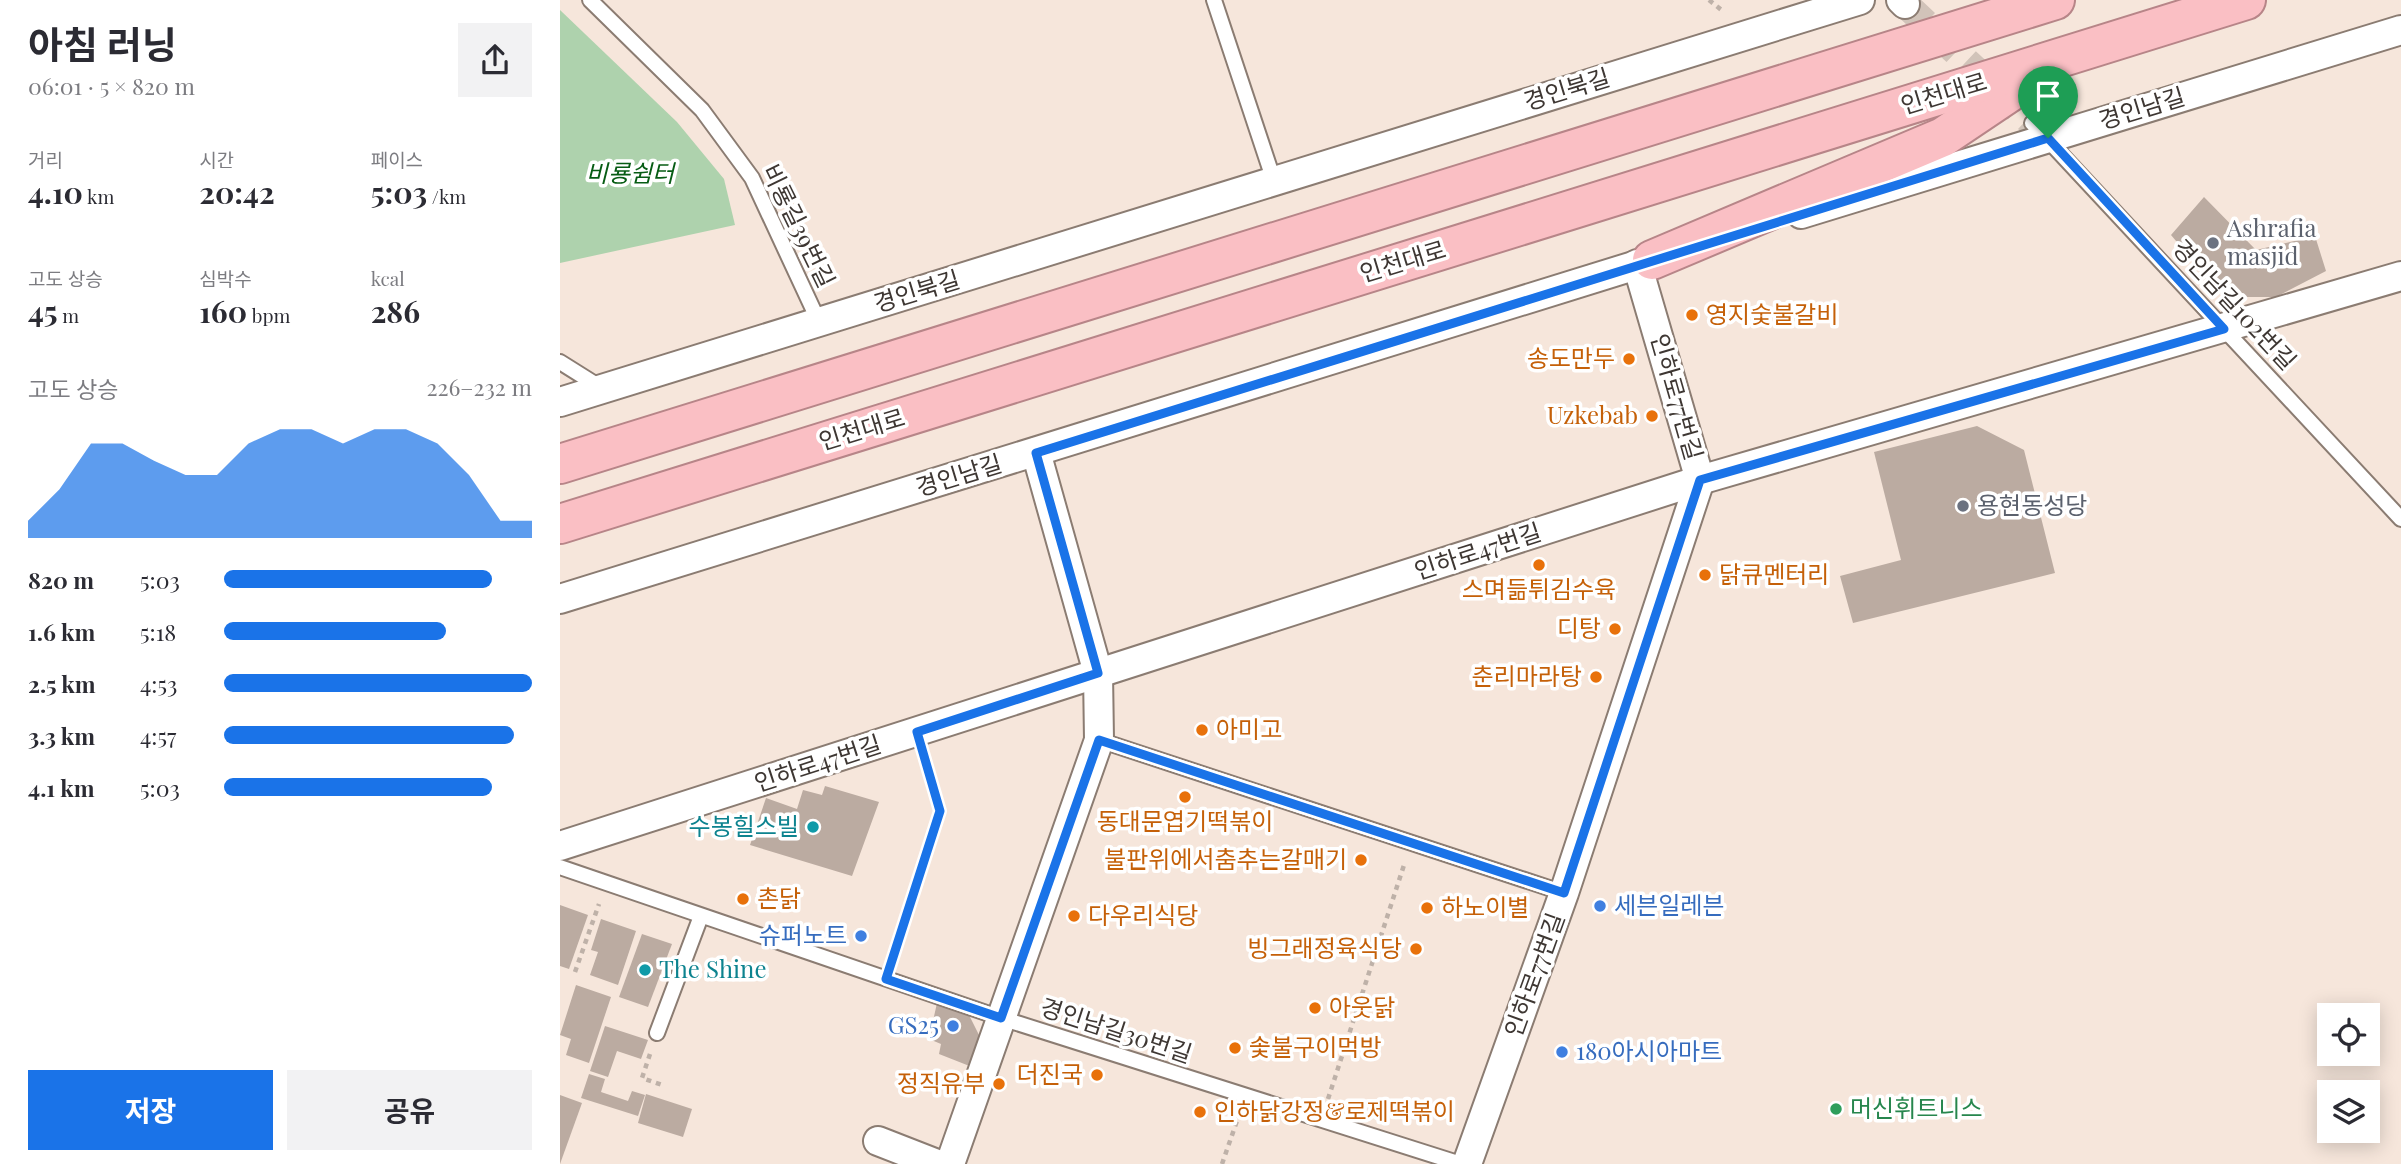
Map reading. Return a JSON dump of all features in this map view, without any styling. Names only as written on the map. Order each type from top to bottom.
[{"type":"highway","points":[[560,464],[2055,0]]},
{"type":"highway","name":"인천대로","points":[[560,524],[2246,0]]},
{"type":"highway","points":[[1645,262],[1942,137],[2060,58]]},
{"type":"street","name":"경인북길","points":[[560,402],[1860,0]]},
{"type":"street","name":"경인남길","points":[[560,599],[1645,262],[2040,131],[2401,30]]},
{"type":"street","name":"인하로77번길","points":[[1467,1164],[1564,893],[1700,480],[1645,262]]},
{"type":"street","name":"인하로47번길","points":[[560,846],[1700,480],[2224,329],[2401,275]]},
{"type":"street","points":[[950,1164],[1099,740],[1098,673],[1036,453]]},
{"type":"street","points":[[878,1141],[936,1164]]},
{"type":"lane","name":"비룡길39번길","points":[[590,0],[702,110],[752,178],[819,322]]},
{"type":"lane","points":[[1214,0],[1274,181]]},
{"type":"lane","name":"경인남길102번길","points":[[2040,131],[2401,519]]},
{"type":"lane","points":[[560,362],[603,389]]},
{"type":"lane","points":[[1099,740],[1564,893]]},
{"type":"lane","name":"경인남길30번길","points":[[560,867],[1001,1018],[1461,1164]]},
{"type":"lane","points":[[657,1033],[701,916]]},
{"type":"path","points":[[886,979],[940,811],[917,732]]},
{"type":"path","points":[[1321,1120],[1411,843]]},
{"type":"path","points":[[575,972],[606,883]]},
{"type":"path","points":[[657,1033],[642,1078],[665,1086]]},
{"type":"path","points":[[1222,1164],[1246,1096]]},
{"type":"green space","name":"비룡쉼터","points":[[560,10],[677,122],[724,179],[735,225],[560,263]]},
{"type":"building","name":"Ashrafia masjid","points":[[2204,197],[2256,250],[2315,236],[2326,271],[2276,297],[2240,297],[2219,292],[2171,235]]},
{"type":"building","name":"용현동성당","points":[[1977,426],[2024,450],[2055,573],[1853,623],[1840,576],[1901,560],[1874,452]]},
{"type":"building","name":"수봉힐스빌","points":[[825,786],[879,802],[852,876],[750,845],[766,798],[797,809],[803,790],[822,795]]},
{"type":"building","points":[[560,905],[588,915],[569,969],[560,966]]},
{"type":"building","points":[[601,919],[636,931],[618,985],[590,975],[598,952],[591,950]]},
{"type":"building","name":"The Shine","points":[[642,934],[672,944],[648,1007],[619,997]]},
{"type":"building","points":[[576,985],[611,997],[589,1063],[566,1055],[571,1039],[560,1035]]},
{"type":"building","name":"GS25","points":[[937,1003],[968,1013],[982,1041],[972,1067],[939,1054],[941,1044],[929,1039]]},
{"type":"building","points":[[605,1026],[648,1040],[641,1059],[617,1051],[608,1077],[590,1071]]},
{"type":"building","points":[[589,1074],[605,1079],[601,1092],[628,1101],[632,1091],[645,1095],[638,1116],[581,1098]]},
{"type":"building","points":[[646,1094],[692,1109],[683,1137],[638,1123]]},
{"type":"building","points":[[560,1095],[582,1103],[560,1164]]},
{"type":"tunnel","points":[[1905,4],[2032,123]]},
{"type":"place","name":"Ashrafia masjid","points":[[2213,243]]},
{"type":"place","name":"영지숯불갈비","points":[[1692,315]]},
{"type":"place","name":"송도만두","points":[[1629,359]]},
{"type":"place","name":"Uzkebab","points":[[1652,416]]},
{"type":"place","name":"용현동성당","points":[[1963,506]]},
{"type":"place","name":"스며듦튀김수육","points":[[1539,565]]},
{"type":"place","name":"닭큐멘터리","points":[[1705,575]]},
{"type":"place","name":"디탕","points":[[1615,629]]},
{"type":"place","name":"춘리마라탕","points":[[1596,677]]},
{"type":"place","name":"아미고","points":[[1202,730]]},
{"type":"place","name":"동대문엽기떡볶이","points":[[1185,797]]},
{"type":"place","name":"수봉힐스빌","points":[[813,827]]},
{"type":"place","name":"불판위에서춤추는갈매기","points":[[1361,860]]},
{"type":"place","name":"촌닭","points":[[743,899]]},
{"type":"place","name":"세븐일레븐","points":[[1600,906]]},
{"type":"place","name":"하노이별","points":[[1427,908]]},
{"type":"place","name":"다우리식당","points":[[1074,916]]},
{"type":"place","name":"슈퍼노트","points":[[861,936]]},
{"type":"place","name":"빙그래정육식당","points":[[1416,949]]},
{"type":"place","name":"The Shine","points":[[645,970]]},
{"type":"place","name":"아웃닭","points":[[1315,1008]]},
{"type":"place","name":"GS25","points":[[953,1026]]},
{"type":"place","name":"솣불구이먹방","points":[[1235,1048]]},
{"type":"place","name":"180아시아마트","points":[[1562,1052]]},
{"type":"place","name":"더진국","points":[[1097,1075]]},
{"type":"place","name":"정직유부","points":[[999,1084]]},
{"type":"place","name":"머신휘트니스","points":[[1836,1109]]},
{"type":"place","name":"인하닭강정&로제떡볶이","points":[[1200,1112]]},
{"type":"route","points":[[2048,138],[2224,329],[1700,480],[1564,893],[1099,740],[1001,1018],[886,979],[940,811],[917,732],[1098,673],[1036,453],[2048,138]]}]
